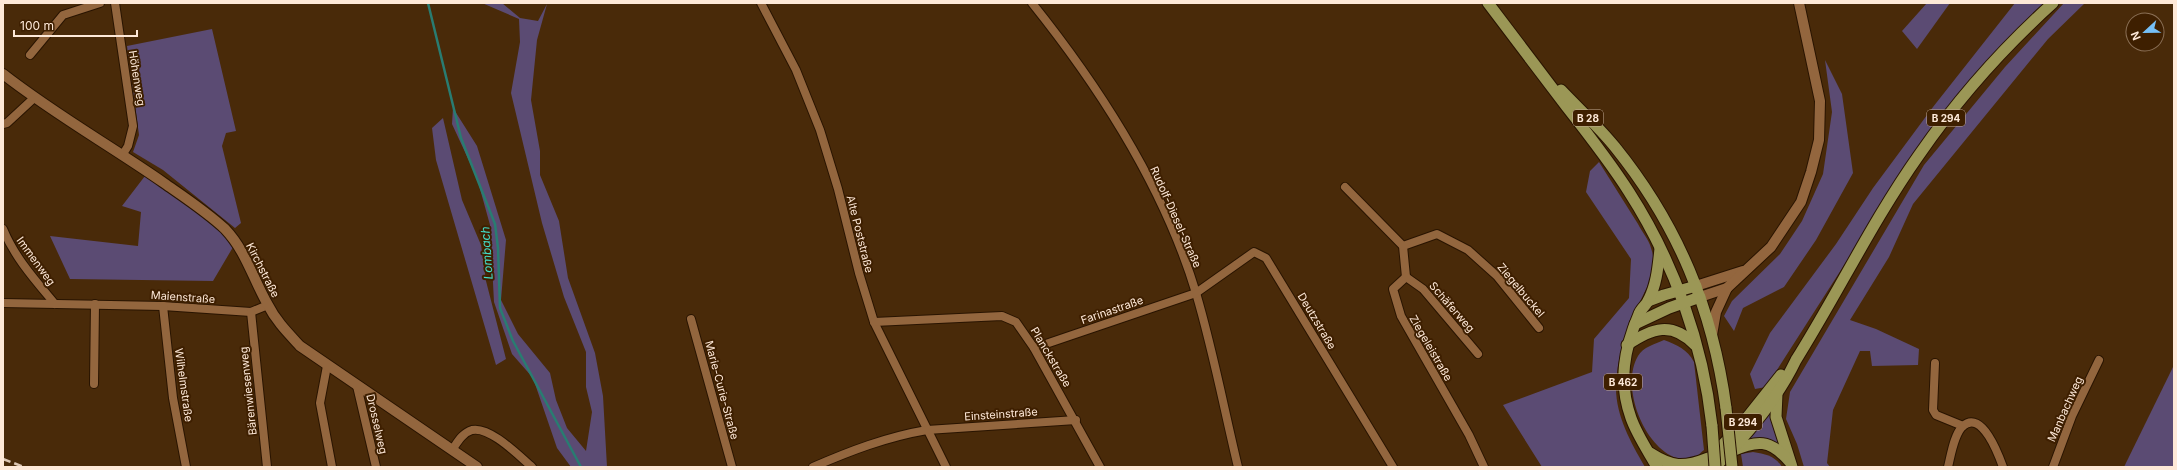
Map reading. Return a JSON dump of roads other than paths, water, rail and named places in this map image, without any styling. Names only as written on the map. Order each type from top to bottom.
[{"type":"main road","name":"B 28","points":[[1488,3],[1630,192],[1660,247],[1679,291],[1697,346],[1707,390],[1712,426],[1714,463]]},
{"type":"main road","name":"B 294","points":[[1702,467],[1714,463],[1730,452],[1788,378],[1796,360],[1918,155],[1989,67],[2053,3]]},
{"type":"main road","name":"B 28","points":[[1531,60],[1614,146],[1663,215],[1680,248],[1696,286],[1712,335],[1726,408],[1732,467]]},
{"type":"main road","points":[[1648,301],[1657,278],[1660,247]]},
{"type":"main road","points":[[1648,301],[1696,286]]},
{"type":"main road","points":[[1634,324],[1700,297]]},
{"type":"main road","name":"B 462","points":[[1648,301],[1640,311],[1627,345],[1623,382],[1631,419],[1649,453]]},
{"type":"main road","points":[[1627,345],[1651,331],[1663,329],[1686,335],[1697,346]]},
{"type":"main road","name":"B 294","points":[[1714,463],[1796,360]]},
{"type":"main road","points":[[1777,392],[1776,417],[1791,465]]},
{"type":"main road","points":[[1730,452],[1747,444],[1759,442],[1777,448],[1791,465]]},
{"type":"main road","points":[[1649,453],[1665,462],[1680,466],[1695,463],[1714,463]]},
{"type":"main road","points":[[1649,453],[1657,467]]},
{"type":"street","points":[[30,55],[63,15],[100,3]]},
{"type":"street","name":"Höhenweg","points":[[115,3],[134,126],[128,146],[123,154]]},
{"type":"street","name":"Alte Poststraße","points":[[761,3],[796,70],[820,130],[838,189],[859,273],[874,322],[946,467]]},
{"type":"street","name":"Rudolf-Diesel-Straße","points":[[1032,3],[1084,71],[1138,159],[1178,242],[1196,293],[1238,467]]},
{"type":"street","points":[[1700,297],[1726,288],[1771,247],[1801,202],[1812,172],[1819,140],[1820,101],[1799,3]]},
{"type":"street","name":"Kirchstraße","points":[[3,74],[34,98],[123,154],[186,198],[223,228],[236,242],[247,260],[268,305],[282,328],[300,346],[327,366],[477,467]]},
{"type":"street","points":[[3,124],[7,123],[34,98]]},
{"type":"street","points":[[1345,187],[1403,246],[1406,277]]},
{"type":"street","name":"Immenweg","points":[[3,229],[8,240],[27,270],[55,304]]},
{"type":"street","name":"Ziegelbuckel","points":[[1403,246],[1437,234],[1468,250],[1497,276],[1539,328]]},
{"type":"street","name":"Deutzstraße","points":[[1196,293],[1254,252],[1266,258],[1393,467]]},
{"type":"street","points":[[1696,286],[1747,269]]},
{"type":"street","name":"Schäferweg","points":[[1406,277],[1423,289],[1478,354]]},
{"type":"street","name":"Ziegeleistraße","points":[[1406,277],[1394,290],[1400,316],[1469,435],[1484,467]]},
{"type":"street","points":[[1712,335],[1716,312],[1726,288]]},
{"type":"street","name":"Farinastraße","points":[[1034,348],[1196,293]]},
{"type":"street","name":"Maienstraße","points":[[3,303],[163,306],[251,312],[268,305]]},
{"type":"street","points":[[94,384],[95,304]]},
{"type":"street","name":"Wilhelmstraße","points":[[163,306],[173,398],[186,467]]},
{"type":"street","name":"Bärenwiesenweg","points":[[251,312],[268,467]]},
{"type":"street","name":"Planckstraße","points":[[874,322],[1002,316],[1016,322],[1034,348],[1076,420],[1100,467]]},
{"type":"street","name":"Marie-Curie-Straße","points":[[691,319],[732,467]]},
{"type":"street","name":"Manbachweg","points":[[2053,467],[2072,416],[2099,360]]},
{"type":"street","points":[[1935,363],[1933,410],[1936,415],[1963,426]]},
{"type":"street","points":[[327,366],[320,403],[332,467]]},
{"type":"street","name":"Drosselweg","points":[[357,386],[376,467]]},
{"type":"street","name":"Einsteinstraße","points":[[812,467],[877,441],[927,430],[1076,420]]},
{"type":"street","points":[[1948,467],[1958,434],[1963,426],[1968,424],[1977,425],[1985,429],[1998,452],[2003,467]]},
{"type":"street","points":[[452,450],[462,436],[471,430],[482,431],[508,446],[532,467]]},
{"type":"waterway","name":"Lombach","points":[[428,3],[461,138],[495,224],[498,248],[500,308],[513,341],[581,467]]},
{"type":"railway","points":[[3,459],[24,467]]}]
